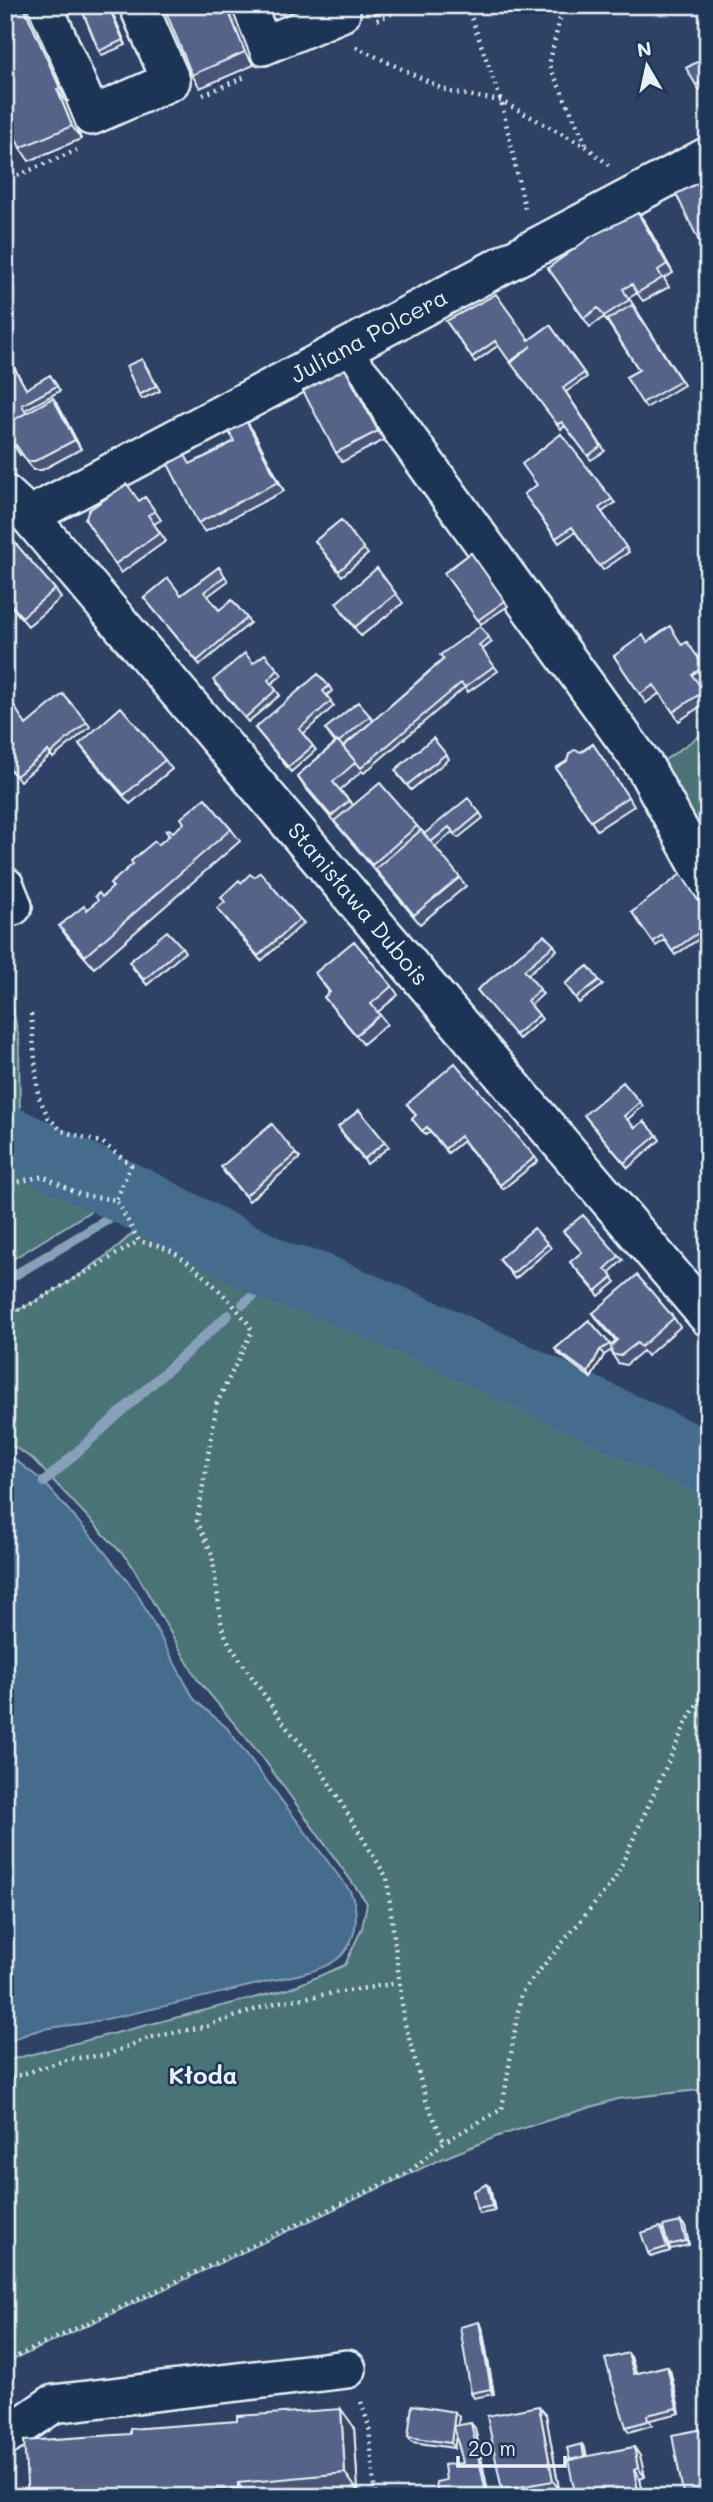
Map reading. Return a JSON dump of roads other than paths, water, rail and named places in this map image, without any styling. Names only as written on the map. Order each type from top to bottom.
[{"type":"street","points":[[43,5],[91,116],[171,81],[138,5]]},
{"type":"street","points":[[247,5],[263,46],[341,13],[338,5]]},
{"type":"street","name":"Juliana Polcera","points":[[17,505],[341,351],[708,156]]},
{"type":"street","points":[[341,351],[372,389],[645,767],[708,883]]},
{"type":"street","name":"Stanisława Dubois","points":[[17,505],[708,1317]]},
{"type":"street","points":[[5,2437],[52,2404],[347,2369]]},
{"type":"water","points":[[5,1452],[44,1482],[103,1550],[138,1595],[194,1699],[227,1728],[350,1891],[355,1910],[355,1930],[347,1948],[333,1962],[299,1975],[159,2008],[40,2030],[5,2044]]},
{"type":"waterway","points":[[5,1136],[140,1200],[281,1274],[318,1284],[437,1336],[708,1464]]},
{"type":"waterway","points":[[5,1281],[140,1200]]},
{"type":"waterway","points":[[243,1304],[281,1274]]},
{"type":"waterway","points":[[44,1482],[228,1315]]},
{"type":"district","name":"Kłoda","points":[[203,2076]]}]
